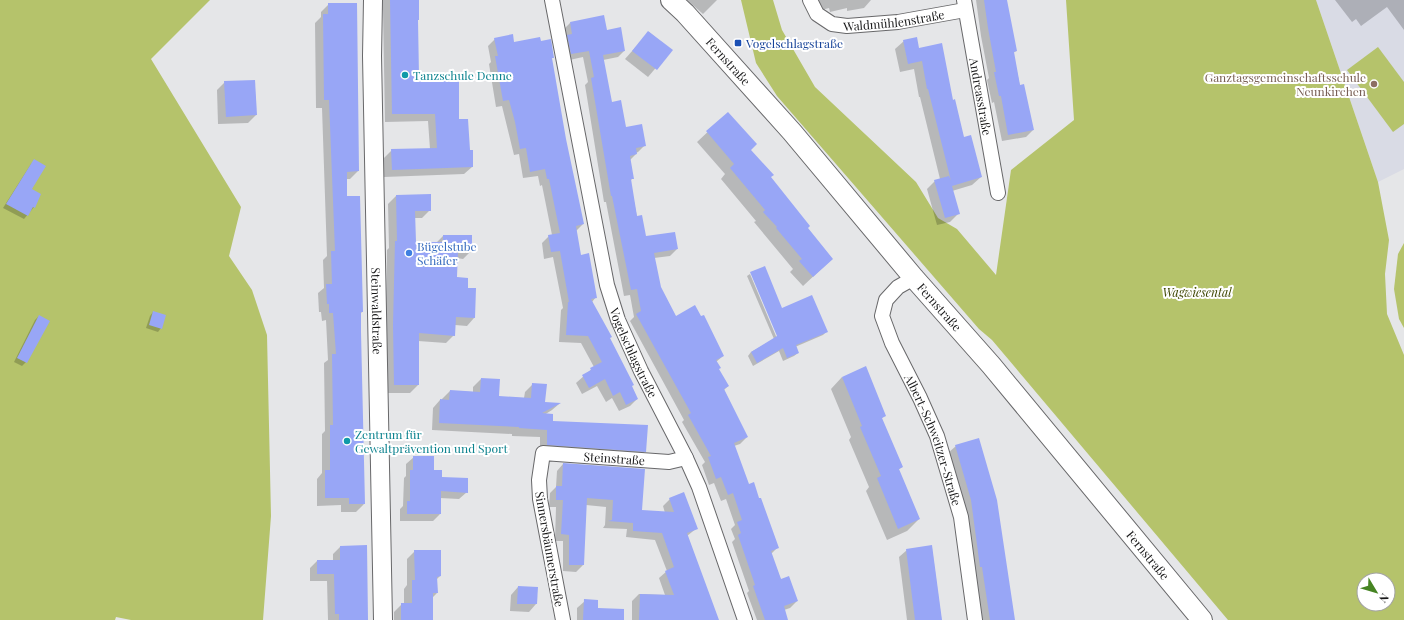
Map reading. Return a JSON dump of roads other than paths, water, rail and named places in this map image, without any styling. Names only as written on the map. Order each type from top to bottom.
[{"type":"main road","name":"Fernstraße","points":[[671,0],[685,13],[792,132],[914,278],[991,365],[1202,620]]},
{"type":"street","name":"Steinwaldstraße","points":[[373,0],[372,56],[383,620]]},
{"type":"street","name":"Vogelschlagstraße","points":[[552,0],[607,284],[618,320],[641,371],[686,458],[699,487],[746,620]]},
{"type":"street","name":"Waldmühlenstraße","points":[[810,0],[817,14],[832,24],[847,26],[898,22],[964,5]]},
{"type":"street","name":"Andreasstraße","points":[[964,5],[998,192]]},
{"type":"street","name":"Albert-Schweitzer-Straße","points":[[914,278],[898,288],[886,300],[882,316],[892,343],[920,398],[937,436],[961,517],[975,620]]},
{"type":"street","name":"Steinstraße","points":[[543,453],[669,462],[686,458]]},
{"type":"street","name":"Sinnersbäumerstraße","points":[[543,453],[539,480],[540,499],[563,620]]},
{"type":"place","name":"Vogelschlagstraße","points":[[738,43]]},
{"type":"place","name":"Tanzschule Denne","points":[[405,75]]},
{"type":"place","name":"Ganztagsgemeinschaftsschule Neunkirchen","points":[[1374,84]]},
{"type":"place","name":"Bügelstube Schäfer","points":[[409,253]]},
{"type":"place","name":"Zentrum für Gewaltprävention und Sport","points":[[347,441]]},
{"type":"park label","name":"Wagwiesental","points":[[1197,292]]}]
